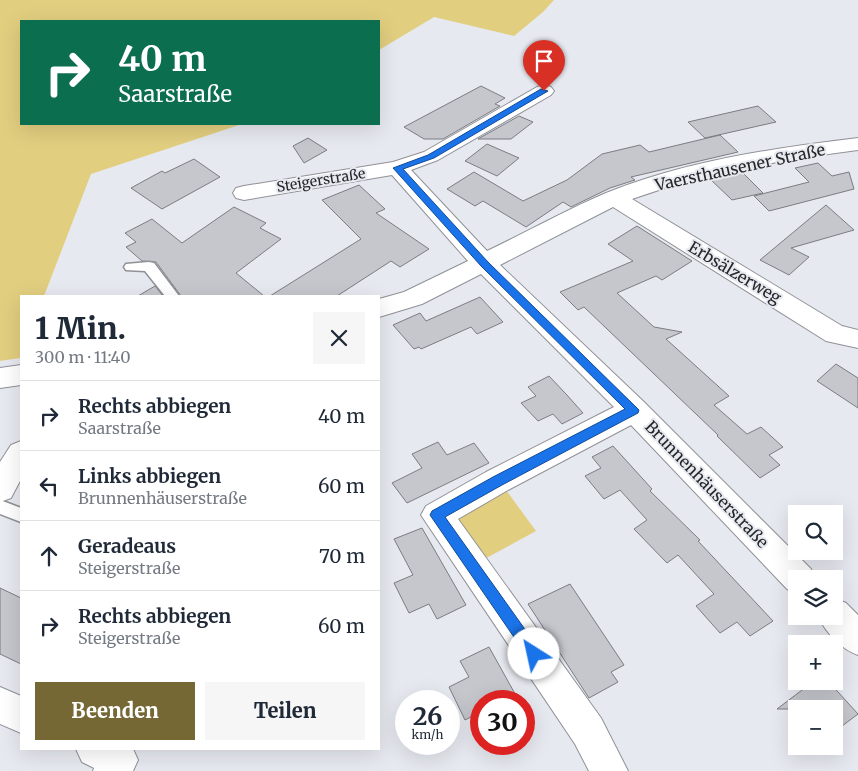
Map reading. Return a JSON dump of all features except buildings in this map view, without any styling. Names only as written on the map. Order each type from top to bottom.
[{"type":"street","name":"Steigerstraße","points":[[244,193],[397,168],[431,156],[544,91]]},
{"type":"street","name":"Vaersthausener Straße","points":[[380,308],[414,298],[614,198],[661,182],[739,164],[782,155],[858,144]]},
{"type":"street","points":[[397,168],[485,264]]},
{"type":"street","name":"Erbsälzerweg","points":[[614,198],[836,334],[858,339]]},
{"type":"street","name":"Brunnenhäuserstraße","points":[[485,264],[634,410],[790,570]]},
{"type":"street","points":[[0,378],[20,375]]},
{"type":"street","points":[[609,771],[588,731],[437,515],[497,481],[634,410]]},
{"type":"street","points":[[0,489],[20,455]]},
{"type":"street","points":[[843,623],[858,639]]},
{"type":"street","points":[[0,705],[20,715]]},
{"type":"street","points":[[97,750],[119,760],[112,771]]},
{"type":"lane","points":[[131,267],[149,266],[171,295]]},
{"type":"lane","points":[[0,507],[20,515]]},
{"type":"shaded area","points":[[0,0],[554,0],[543,12],[514,36],[434,17],[380,49],[380,20],[20,20],[20,125],[239,125],[91,174],[44,295],[20,295],[20,358],[0,361]]},
{"type":"shaded area","points":[[506,490],[536,531],[479,562],[456,526],[464,511]]},
{"type":"route","points":[[534,654],[437,515],[497,481],[634,410],[485,264],[397,168],[431,156],[544,91]]}]
